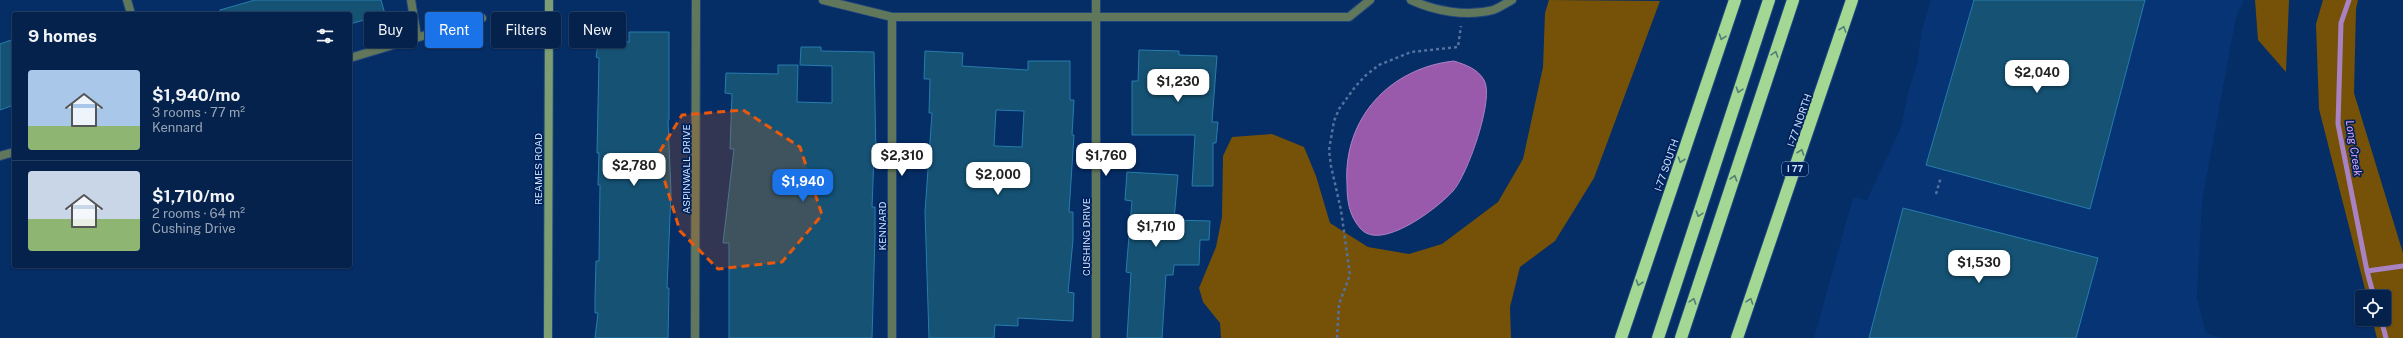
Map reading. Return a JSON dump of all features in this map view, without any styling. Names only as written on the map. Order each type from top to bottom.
[{"type":"highway","name":"I-77 SOUTH","points":[[1621,338],[1735,0]]},
{"type":"highway","points":[[1658,338],[1769,0]]},
{"type":"highway","points":[[1681,338],[1793,0]]},
{"type":"highway","name":"I-77 NORTH","points":[[1737,338],[1852,0]]},
{"type":"main road","name":"REAMES ROAD","points":[[548,338],[549,0]]},
{"type":"street","points":[[126,0],[130,12]]},
{"type":"street","points":[[411,0],[413,12]]},
{"type":"street","name":"ASPINWALL DRIVE","points":[[695,338],[696,0]]},
{"type":"street","points":[[823,0],[892,17],[1349,17],[1370,0]]},
{"type":"street","name":"CUSHING DRIVE","points":[[1096,0],[1096,338]]},
{"type":"street","points":[[1411,0],[1426,7],[1462,13],[1493,10],[1512,0]]},
{"type":"street","name":"KENNARD","points":[[892,17],[892,338]]},
{"type":"street","points":[[417,37],[425,35]]},
{"type":"street","points":[[352,57],[382,48]]},
{"type":"street","points":[[0,156],[12,153]]},
{"type":"path","points":[[1337,338],[1339,304],[1350,275],[1341,210],[1329,150],[1334,121],[1339,109],[1354,87],[1379,65],[1411,52],[1458,47],[1462,13]]},
{"type":"path","points":[[1936,194],[1941,177]]},
{"type":"highlighted area","points":[[743,110],[800,147],[822,215],[782,262],[718,269],[680,231],[657,156],[682,115]]},
{"type":"shaded area","points":[[1549,0],[1660,1],[1594,178],[1555,241],[1520,267],[1510,307],[1511,338],[1221,338],[1220,323],[1203,302],[1199,288],[1216,247],[1222,217],[1223,156],[1232,137],[1272,134],[1304,147],[1316,176],[1330,223],[1368,247],[1409,254],[1442,244],[1498,202],[1523,159],[1543,67],[1545,13]]},
{"type":"shaded area","points":[[1931,0],[2244,0],[2236,17],[2202,202],[2197,297],[2206,333],[2222,338],[1814,338],[1853,197],[1867,200],[1901,127],[1907,96],[1917,64],[1922,29]]},
{"type":"shaded area","points":[[2255,0],[2289,0],[2286,72],[2258,40]]},
{"type":"shaded area","points":[[2323,0],[2358,0],[2356,9],[2354,93],[2403,253],[2403,338],[2377,338],[2374,326],[2391,326],[2391,290],[2365,290],[2319,109],[2316,24]]},
{"type":"shaded area","points":[[1454,61],[1475,70],[1484,80],[1486,89],[1486,103],[1478,137],[1459,183],[1446,198],[1409,225],[1381,235],[1369,234],[1360,228],[1353,218],[1349,208],[1347,190],[1348,160],[1353,138],[1362,118],[1375,100],[1391,86],[1410,74],[1431,66]]},
{"type":"building","points":[[255,0],[381,0],[384,12],[364,12],[364,20],[352,23],[352,12],[220,12],[220,10]]},
{"type":"building","points":[[1974,0],[2145,0],[2090,209],[1926,165]]},
{"type":"building","points":[[629,32],[669,32],[668,120],[671,193],[667,288],[669,288],[668,338],[595,338],[598,313],[595,313],[595,298],[596,261],[599,261],[600,185],[598,185],[599,153],[597,153],[599,58],[596,57],[597,48],[626,48],[626,42],[629,42]]},
{"type":"building","points":[[12,40],[12,106],[0,110],[0,44]]},
{"type":"building","points":[[801,47],[821,47],[821,51],[874,52],[876,156],[874,156],[872,207],[875,207],[875,237],[872,338],[729,338],[729,243],[723,243],[734,149],[730,149],[732,94],[725,93],[726,73],[778,74],[778,65],[798,65],[797,102],[832,103],[832,66],[800,65]]},
{"type":"building","points":[[1139,50],[1179,51],[1179,55],[1217,56],[1212,122],[1218,122],[1216,143],[1213,143],[1213,186],[1192,186],[1195,135],[1132,135],[1132,81],[1138,81]]},
{"type":"building","points":[[925,51],[963,53],[962,66],[1028,70],[1028,61],[1070,61],[1070,100],[1074,100],[1072,135],[1074,135],[1069,212],[1073,212],[1073,240],[1068,292],[1074,293],[1073,321],[1018,318],[1018,326],[995,325],[994,338],[929,338],[925,212],[932,113],[929,113],[930,79],[924,79]],"holes":[[[996,110],[1024,111],[1022,147],[994,146]]]},
{"type":"building","points":[[1127,172],[1178,175],[1174,220],[1210,221],[1209,240],[1200,240],[1199,265],[1174,265],[1173,275],[1166,275],[1162,338],[1127,338],[1131,273],[1126,272],[1132,201],[1125,200]]},
{"type":"building","points":[[1903,208],[2098,258],[2076,338],[1869,338]]},
{"type":"waterway","name":"Long Creek","points":[[2349,0],[2341,23],[2338,124],[2372,290]]},
{"type":"waterway","points":[[2367,271],[2403,266]]},
{"type":"waterway","name":"Long Creek","points":[[2383,326],[2386,338]]}]
